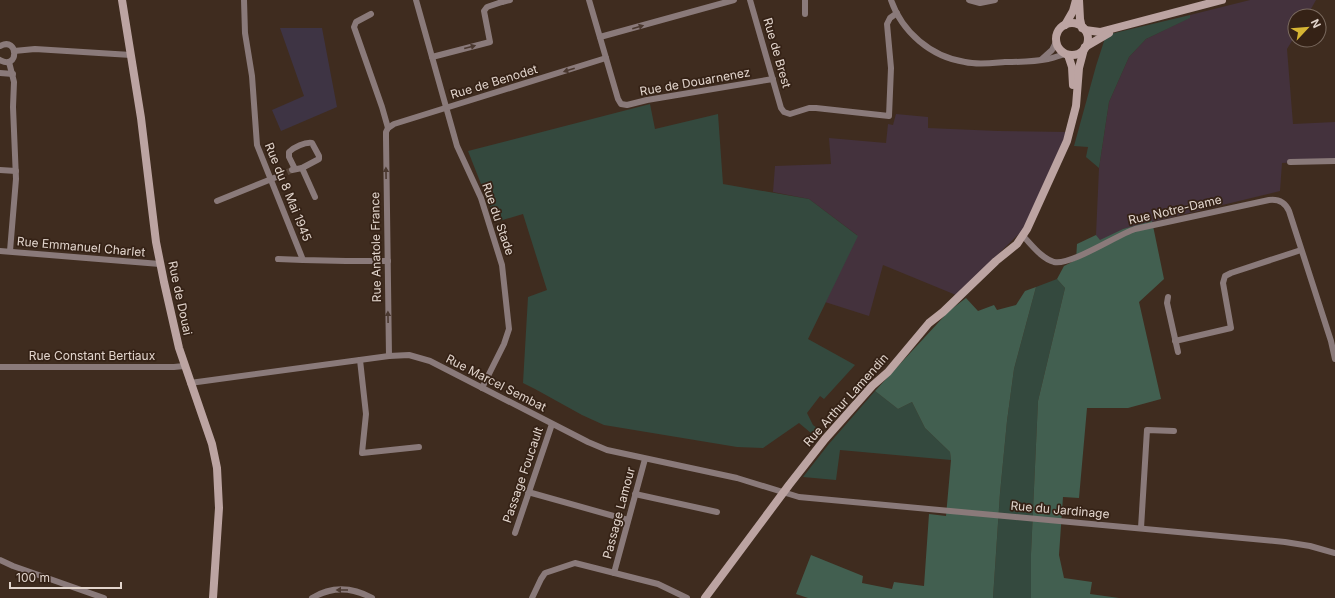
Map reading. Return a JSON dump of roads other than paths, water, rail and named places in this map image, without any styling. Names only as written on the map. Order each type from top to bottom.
[{"type":"street","name":"Rue de Douai","points":[[122,0],[141,118],[160,264],[175,334],[184,366],[212,444],[218,475],[219,517],[213,598]]},
{"type":"street","name":"Rue du 8 Mai 1945","points":[[244,0],[245,33],[252,76],[257,145],[303,260],[388,261]]},
{"type":"street","name":"Rue du Stade","points":[[416,0],[457,146],[483,204],[503,272],[509,329],[504,344],[482,388]]},
{"type":"street","points":[[432,57],[490,42],[484,11],[487,7],[502,1],[510,0]]},
{"type":"street","points":[[589,0],[606,58]]},
{"type":"street","points":[[600,37],[734,0]]},
{"type":"street","name":"Rue de Brest","points":[[750,0],[781,108],[784,112],[790,114],[809,108],[816,108],[889,116],[891,68],[887,24],[890,18],[896,13]]},
{"type":"street","points":[[804,0],[806,14]]},
{"type":"street","points":[[891,0],[896,13],[906,28],[921,42],[936,52],[953,60],[977,63],[1041,60],[1067,54],[1077,54],[1101,37],[1126,26]]},
{"type":"street","points":[[969,0],[980,2],[995,0]]},
{"type":"street","points":[[1041,60],[1048,55],[1056,42],[1058,32],[1065,25],[1073,11],[1076,0]]},
{"type":"street","points":[[1073,118],[1077,100],[1079,68],[1087,38],[1080,19],[1079,0]]},
{"type":"street","points":[[1065,25],[1074,24],[1083,29],[1098,33],[1222,0]]},
{"type":"street","points":[[371,14],[356,22],[354,29],[388,128]]},
{"type":"street","points":[[1056,42],[1060,50],[1067,54],[1073,71],[1073,118]]},
{"type":"street","points":[[0,46],[4,44],[12,47],[14,57],[9,62]]},
{"type":"street","points":[[14,51],[35,49],[131,55]]},
{"type":"street","name":"Rue de Douarnenez","points":[[606,58],[618,100],[621,104],[627,105],[647,100],[773,79]]},
{"type":"street","name":"Rue de Benodet","points":[[388,128],[394,124],[606,58]]},
{"type":"street","points":[[0,60],[9,62]]},
{"type":"street","points":[[9,62],[14,82],[13,106],[16,171],[10,252]]},
{"type":"street","points":[[0,73],[13,74]]},
{"type":"street","name":"Rue Arthur Lamendin","points":[[705,598],[825,439],[872,386],[888,372],[932,320],[943,312],[996,261],[1017,244],[1023,236],[1063,150],[1073,118]]},
{"type":"street","name":"Rue Anatole France","points":[[388,128],[386,138],[389,356]]},
{"type":"street","points":[[310,142],[314,145],[319,159],[302,168],[294,170],[289,157],[289,152],[310,142]]},
{"type":"street","points":[[1290,162],[1335,161]]},
{"type":"street","points":[[302,168],[316,197]]},
{"type":"street","points":[[0,170],[16,171]]},
{"type":"street","points":[[217,201],[278,176]]},
{"type":"street","name":"Rue Notre-Dame","points":[[1023,236],[1044,257],[1053,261],[1061,262],[1072,259],[1135,229],[1268,200],[1276,200],[1282,202],[1287,207],[1301,250]]},
{"type":"street","points":[[1175,341],[1231,328],[1223,283],[1224,278],[1228,274],[1301,250],[1331,340],[1335,359]]},
{"type":"street","name":"Rue Emmanuel Charlet","points":[[0,251],[160,264]]},
{"type":"street","points":[[278,259],[303,260]]},
{"type":"street","points":[[1168,297],[1167,303],[1178,352]]},
{"type":"street","name":"Rue Marcel Sembat","points":[[190,383],[389,356],[409,355],[424,359],[588,442],[607,450],[737,478],[784,492]]},
{"type":"street","points":[[360,360],[366,414],[362,453],[419,447]]},
{"type":"street","name":"Rue Constant Bertiaux","points":[[0,368],[184,366]]},
{"type":"street","name":"Passage Foucault","points":[[514,533],[552,424]]},
{"type":"street","points":[[1141,528],[1147,430],[1174,431]]},
{"type":"street","name":"Passage Lamour","points":[[614,573],[645,459]]},
{"type":"street","points":[[528,492],[628,520]]},
{"type":"street","name":"Rue du Jardinage","points":[[784,492],[799,497],[1290,542],[1335,553]]},
{"type":"street","points":[[635,494],[717,512]]},
{"type":"street","points":[[0,560],[103,598]]},
{"type":"street","points":[[532,598],[545,573],[572,564],[578,564],[661,585],[687,598]]},
{"type":"street","points":[[312,598],[327,591],[343,589],[358,591],[372,598]]},
{"type":"tunnel","points":[[279,176],[292,170]]}]
